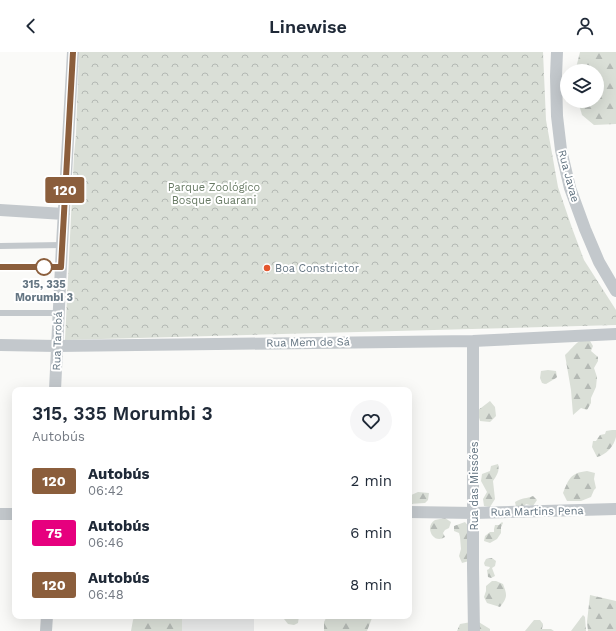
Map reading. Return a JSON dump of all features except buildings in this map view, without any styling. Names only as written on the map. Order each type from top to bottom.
[{"type":"street","name":"Rua Tarobá","points":[[55,387],[73,52]]},
{"type":"street","name":"Rua Javae","points":[[557,52],[557,116],[561,150],[570,188],[599,262],[616,291]]},
{"type":"street","points":[[0,210],[64,214]]},
{"type":"street","name":"Rua Mem de Sá","points":[[0,345],[57,346],[473,341],[616,334]]},
{"type":"street","name":"Rua das Missões","points":[[473,341],[474,631]]},
{"type":"street","name":"Rua Martins Pena","points":[[412,512],[616,509]]},
{"type":"street","points":[[0,514],[12,514]]},
{"type":"street","points":[[46,631],[47,619]]},
{"type":"lane","points":[[0,246],[62,245]]},
{"type":"lane","points":[[0,267],[61,267]]},
{"type":"lane","points":[[0,313],[58,313]]},
{"type":"shaded area","points":[[182,619],[254,619],[254,631],[182,631]]},
{"type":"green space","name":"Parque Zoológico Bosque Guarani","points":[[79,52],[543,52],[546,120],[558,187],[584,260],[616,310],[616,325],[65,340]]},
{"type":"green space","points":[[580,52],[616,52],[616,124],[594,125],[582,115],[580,108],[604,108],[604,64],[577,64]]},
{"type":"green space","points":[[580,341],[590,341],[593,346],[591,351],[598,357],[598,361],[594,368],[597,377],[596,387],[587,410],[581,408],[573,415],[571,390],[565,355]]},
{"type":"green space","points":[[541,371],[556,371],[557,377],[546,384],[542,383],[540,378]]},
{"type":"green space","points":[[490,401],[495,407],[496,416],[490,422],[480,421],[477,411]]},
{"type":"green space","points":[[616,430],[616,437],[613,444],[609,450],[597,457],[592,447],[593,441],[596,441],[600,435],[605,434],[606,431]]},
{"type":"green space","points":[[498,464],[497,475],[493,481],[495,499],[490,507],[484,506],[483,499],[487,492],[481,481],[482,474],[490,471],[491,466]]},
{"type":"green space","points":[[587,471],[595,473],[594,479],[596,488],[591,497],[581,501],[567,501],[563,493],[569,480],[577,473]]},
{"type":"green space","points":[[418,492],[429,493],[428,500],[425,503],[412,504],[412,495]]},
{"type":"green space","points":[[533,496],[537,500],[533,506],[526,504],[522,509],[516,507],[515,502],[520,499]]},
{"type":"green space","points":[[445,518],[451,522],[449,528],[443,533],[445,537],[437,539],[431,534],[430,526],[435,520]]},
{"type":"green space","points":[[465,522],[470,528],[469,561],[462,563],[459,556],[461,549],[460,537],[459,533],[454,531],[454,526]]},
{"type":"green space","points":[[502,522],[501,533],[497,539],[490,543],[484,541],[485,536],[490,532],[494,532],[495,525],[499,525]]},
{"type":"green space","points":[[492,558],[496,561],[495,566],[492,568],[495,576],[491,578],[488,577],[487,570],[490,567],[485,566],[484,563],[486,559]]},
{"type":"green space","points":[[492,581],[503,584],[506,598],[500,607],[487,603],[484,597],[486,586]]},
{"type":"green space","points":[[590,595],[616,601],[616,631],[588,631],[587,622]]},
{"type":"green space","points":[[583,615],[585,617],[586,631],[571,631]]},
{"type":"green space","points":[[182,619],[182,631],[131,631],[133,620]]},
{"type":"green space","points":[[284,619],[299,619],[298,623],[294,625],[288,624]]},
{"type":"green space","points":[[326,619],[372,619],[367,631],[324,631]]},
{"type":"green space","points":[[534,620],[540,620],[543,624],[542,629],[551,629],[554,631],[525,631]]},
{"type":"green space","points":[[477,621],[490,629],[490,631],[457,631],[460,624]]},
{"type":"bus line","name":"120","points":[[0,267],[61,267],[73,52]]},
{"type":"place","name":"315, 335 Morumbi 3","points":[[44,267]]},
{"type":"place","name":"Boa Constrictor","points":[[267,268]]}]
